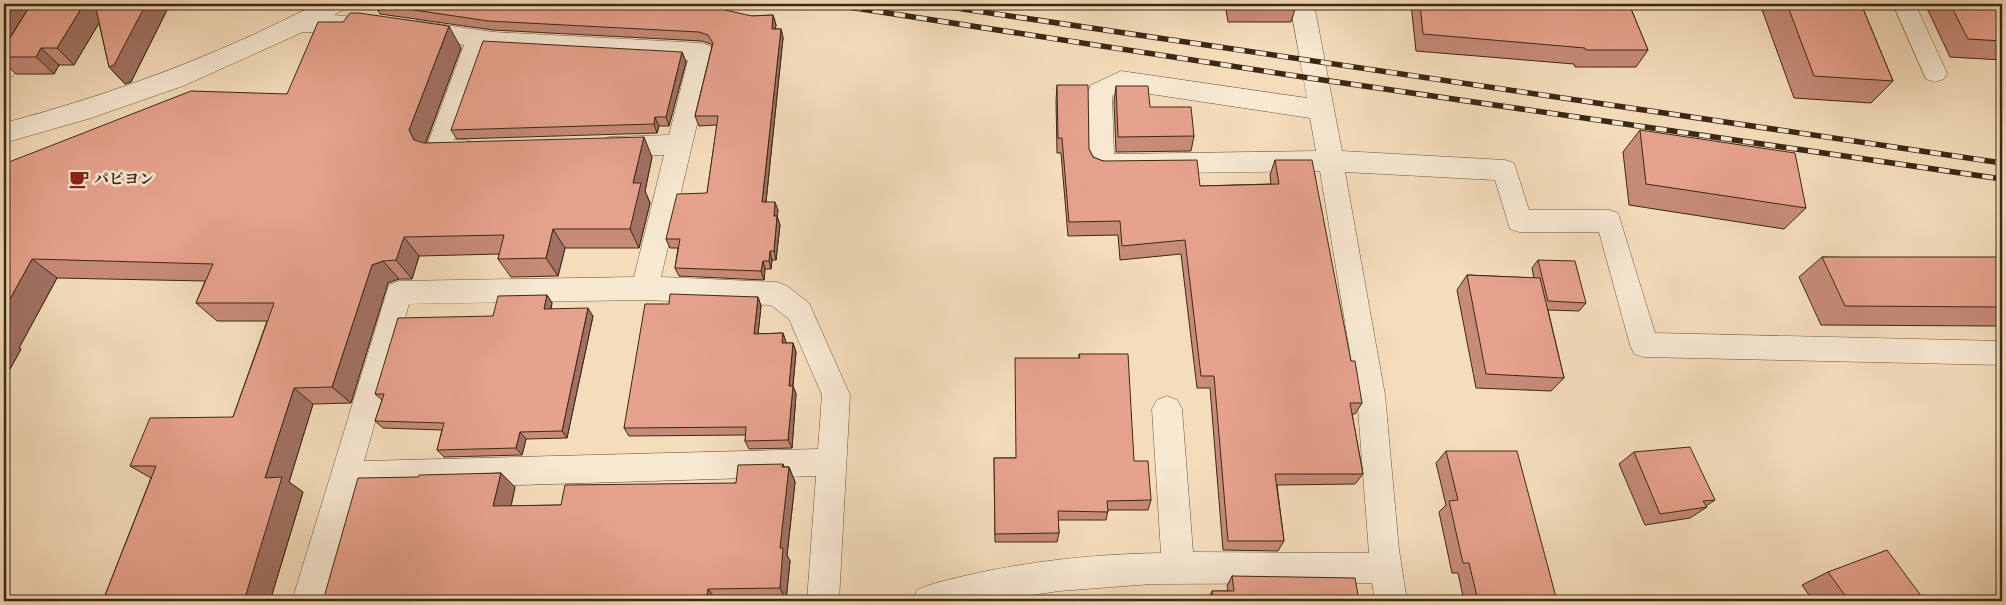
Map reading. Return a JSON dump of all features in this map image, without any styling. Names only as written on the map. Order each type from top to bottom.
[{"type":"street","points":[[4,70],[44,4]]},
{"type":"street","points":[[4,132],[145,92],[204,69],[301,23],[335,4]]},
{"type":"street","points":[[1302,4],[1371,397],[1384,568],[1391,601]]},
{"type":"street","points":[[1904,4],[1935,72]]},
{"type":"street","points":[[301,23],[384,25],[493,41],[702,52],[644,288]]},
{"type":"street","points":[[479,38],[438,151],[486,150]]},
{"type":"street","points":[[1321,110],[1121,80],[1100,92],[1102,164],[1331,161],[1505,170],[1519,221],[1609,221],[1644,345],[2002,353]]},
{"type":"street","points":[[582,147],[679,145]]},
{"type":"street","points":[[308,601],[399,293],[644,288],[777,294],[799,311],[836,395],[823,601]]},
{"type":"street","points":[[1167,409],[1178,567]]},
{"type":"street","points":[[346,476],[832,462]]},
{"type":"street","points":[[928,601],[1013,582],[1114,571],[1178,567],[1384,568]]},
{"type":"building","points":[[31,4],[84,4],[57,48],[41,48],[36,57],[4,57],[4,48]]},
{"type":"building","points":[[95,4],[146,4],[114,65],[109,67]]},
{"type":"building","points":[[374,4],[698,4],[752,16],[773,15],[772,29],[781,29],[762,202],[775,202],[774,216],[777,216],[774,251],[770,251],[769,261],[763,261],[761,271],[675,268],[680,239],[666,239],[677,194],[707,193],[718,116],[695,116],[713,43],[708,35],[699,32],[488,21]]},
{"type":"building","points":[[1231,4],[1295,4],[1296,6],[1231,6]]},
{"type":"building","points":[[1420,4],[1539,4],[1570,6],[1569,4],[1629,4],[1648,50],[1586,50],[1585,48],[1423,34]]},
{"type":"building","points":[[1787,4],[1861,4],[1893,81],[1814,76]]},
{"type":"building","points":[[1950,4],[2002,4],[2002,41],[1968,39]]},
{"type":"building","points":[[350,13],[449,26],[409,130],[414,140],[424,143],[644,137],[633,183],[641,183],[630,229],[553,229],[546,258],[498,259],[504,235],[404,237],[396,260],[383,261],[372,265],[332,387],[294,388],[265,478],[282,477],[244,601],[85,601],[86,598],[104,598],[156,466],[130,466],[150,418],[233,417],[274,303],[196,303],[213,264],[32,259],[4,310],[4,164],[191,91],[287,94],[318,22],[343,22]]},
{"type":"building","points":[[483,41],[682,52],[666,117],[655,117],[654,124],[451,130]]},
{"type":"building","points":[[1057,85],[1088,85],[1089,149],[1093,157],[1103,161],[1197,160],[1200,186],[1279,184],[1275,160],[1312,160],[1351,361],[1355,361],[1362,403],[1350,403],[1363,474],[1275,474],[1284,541],[1228,541],[1214,376],[1201,376],[1185,240],[1122,246],[1120,221],[1069,222],[1062,138],[1058,138]]},
{"type":"building","points":[[1116,86],[1148,86],[1150,107],[1191,107],[1194,136],[1118,137]]},
{"type":"building","points":[[1640,130],[1795,153],[1806,208],[1646,184]]},
{"type":"building","points":[[1822,257],[2000,257],[2002,261],[2002,307],[1845,306]]},
{"type":"building","points":[[1538,260],[1575,261],[1586,303],[1548,301]]},
{"type":"building","points":[[1467,275],[1540,278],[1564,378],[1486,374]]},
{"type":"building","points":[[670,294],[758,297],[754,334],[783,333],[782,343],[793,343],[789,386],[793,386],[788,440],[745,441],[746,427],[624,428],[645,304],[669,304]]},
{"type":"building","points":[[547,295],[544,309],[588,308],[562,431],[520,432],[516,448],[437,450],[444,423],[375,421],[384,394],[375,394],[398,318],[493,316],[498,296]]},
{"type":"building","points":[[1079,354],[1128,354],[1134,461],[1148,461],[1151,500],[1107,501],[1108,512],[1058,511],[1059,533],[995,534],[994,458],[1016,458],[1015,358],[1080,358]]},
{"type":"building","points":[[1690,447],[1715,500],[1703,501],[1707,507],[1660,514],[1634,452]]},
{"type":"building","points":[[1446,451],[1517,451],[1557,601],[1478,601],[1469,563],[1463,563],[1449,501],[1458,500]]},
{"type":"building","points":[[783,464],[782,467],[789,467],[780,548],[783,548],[780,588],[708,589],[706,601],[323,601],[358,478],[501,473],[493,506],[561,505],[565,485],[736,483],[738,465]]},
{"type":"building","points":[[1887,550],[1925,601],[1849,601],[1828,572]]},
{"type":"building","points":[[1232,576],[1355,578],[1359,601],[1213,601],[1212,591],[1234,591]]},
{"type":"building","points":[[1014,596],[1125,596],[1125,601],[1014,601]]},
{"type":"railway","points":[[829,4],[1316,79],[2002,179]]},
{"type":"railway","points":[[929,4],[2002,163]]},
{"type":"place","name":"パピヨン","points":[[79,179]]}]
